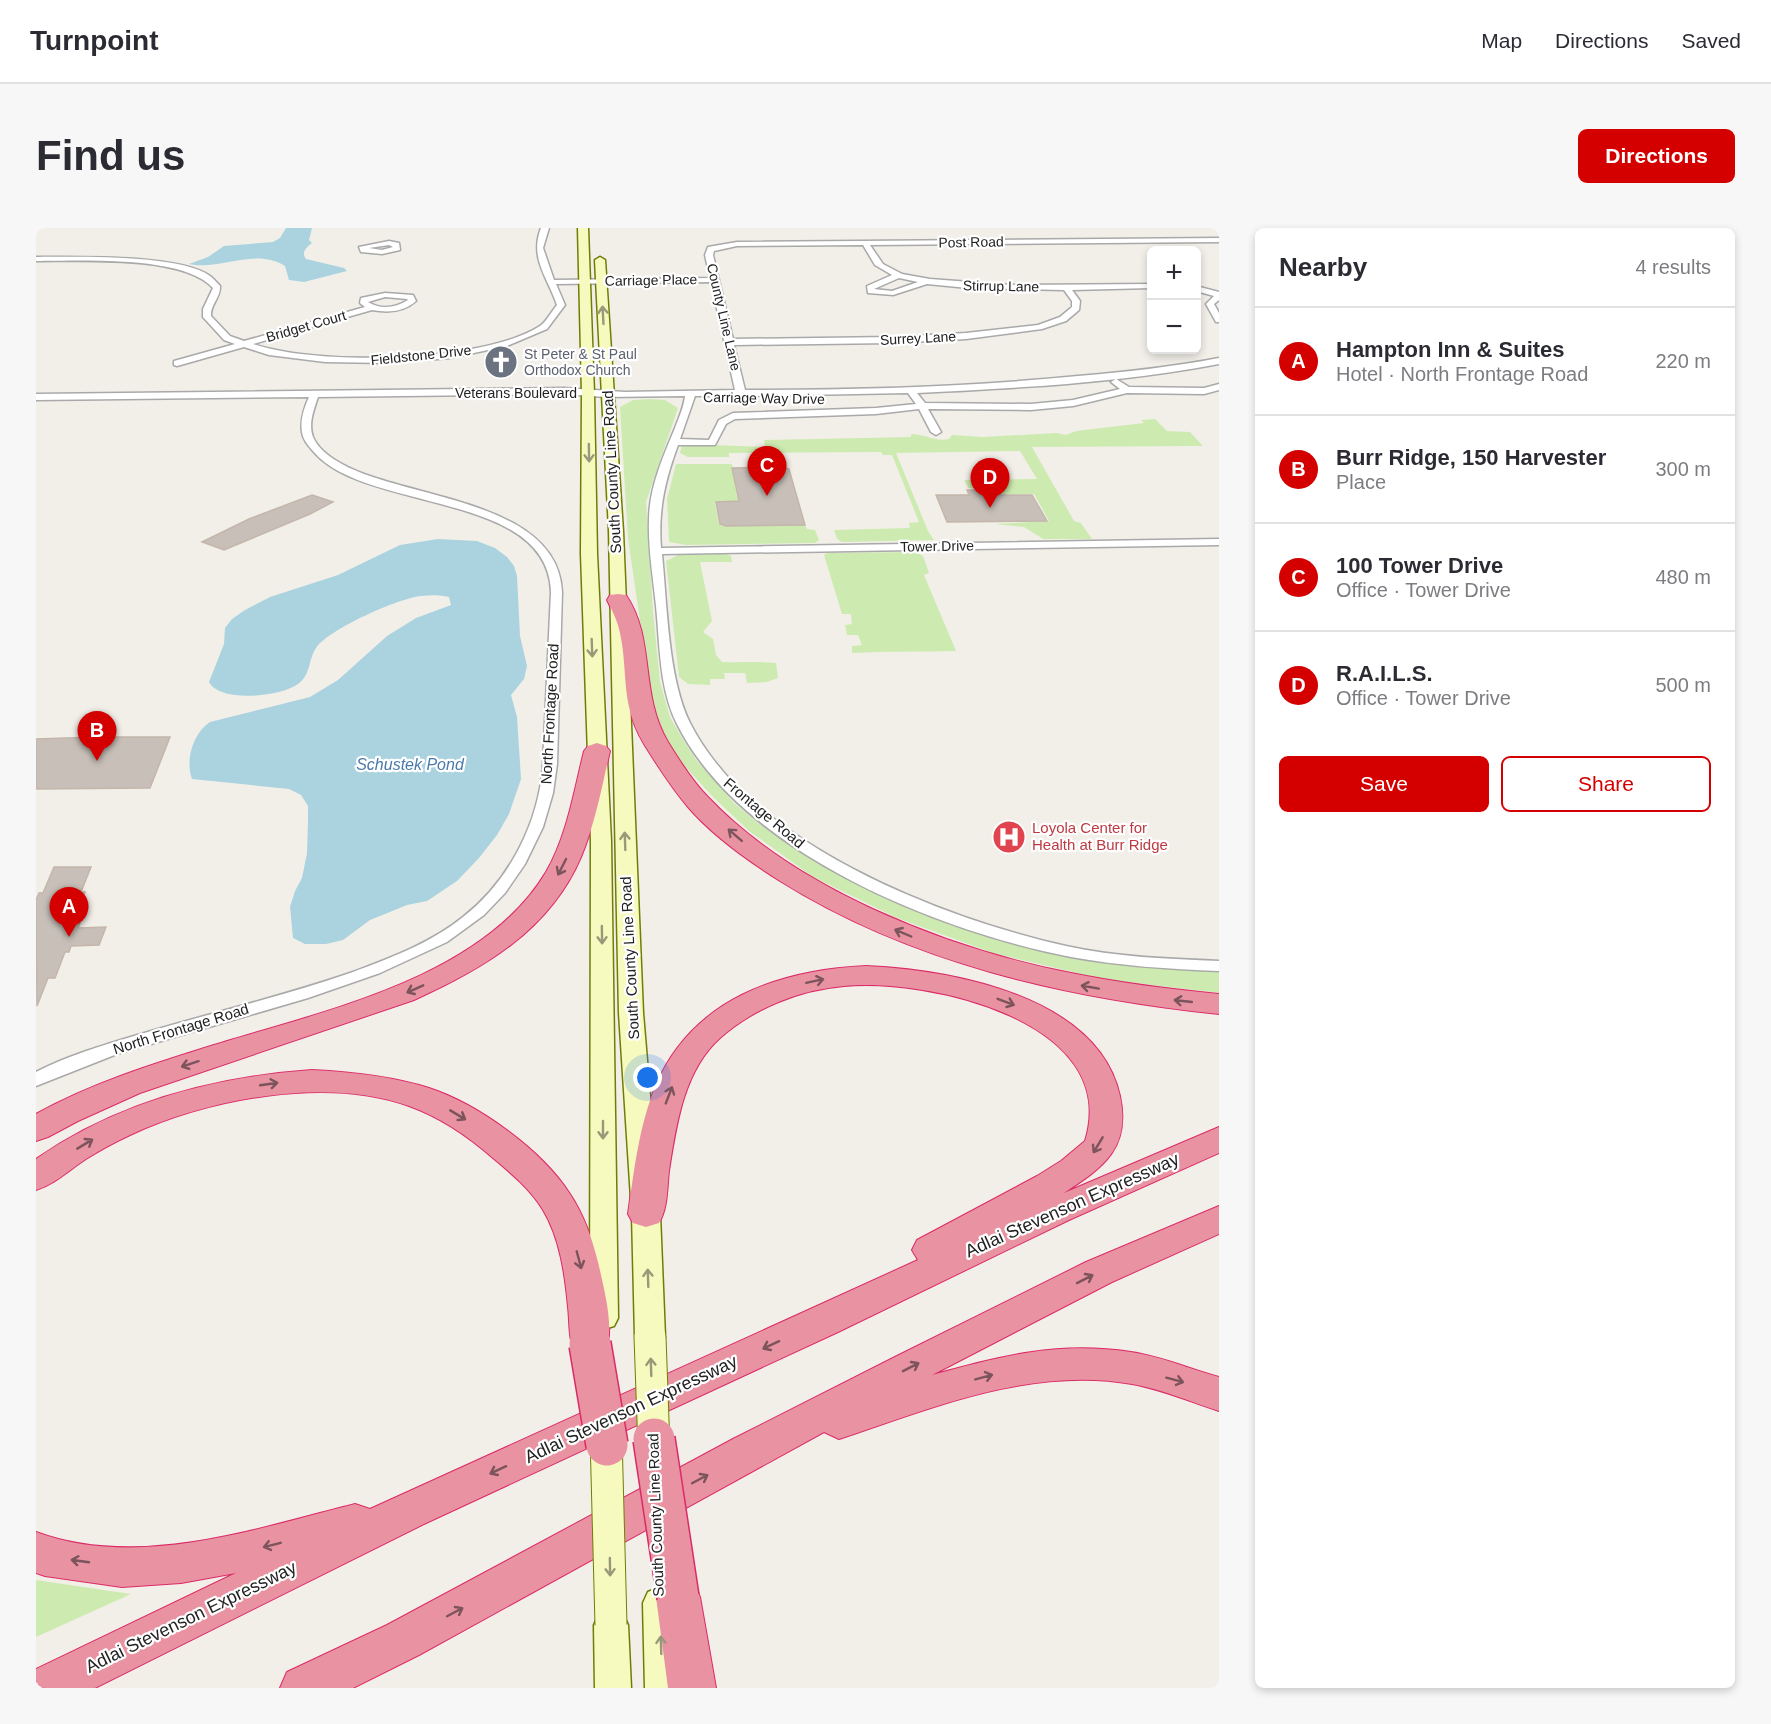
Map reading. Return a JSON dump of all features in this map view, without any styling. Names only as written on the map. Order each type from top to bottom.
[{"type":"highway","points":[[618,600],[630,627],[638,699],[656,742],[693,795],[719,821],[779,870],[851,910],[904,934],[958,953],[1022,972],[1084,986],[1148,997],[1219,1004]]},
{"type":"highway","points":[[36,1130],[74,1108],[120,1088],[379,1004],[425,985],[471,960],[528,915],[559,873],[574,839],[597,751]]},
{"type":"highway","points":[[646,1214],[653,1158],[662,1114],[690,1051],[708,1030],[733,1012],[759,999],[813,981],[848,976],[890,975],[916,977],[958,987],[1004,1001],[1045,1019],[1074,1044],[1094,1066],[1101,1082],[1106,1103],[1106,1127],[1099,1148],[1074,1170],[917,1257],[824,1321]]},
{"type":"highway","points":[[36,1177],[63,1157],[116,1127],[150,1113],[235,1089],[284,1082],[353,1084],[405,1093],[443,1107],[484,1131],[527,1167],[561,1209],[575,1245],[586,1285],[597,1343],[607,1445]]},
{"type":"highway","name":"Adlai Stevenson Expressway","points":[[46,1688],[411,1510],[824,1321],[1056,1211],[1219,1139]]},
{"type":"highway","points":[[316,1688],[748,1452],[1099,1272],[1219,1219]]},
{"type":"highway","points":[[748,1452],[926,1393],[1004,1372],[1064,1363],[1132,1368],[1219,1394]]},
{"type":"highway","points":[[654,1439],[669,1600],[692,1688]]},
{"type":"highway","points":[[36,1552],[45,1556],[121,1568],[189,1562],[268,1546],[411,1510]]},
{"type":"highway","points":[[304,1688],[403,1640]]},
{"type":"main road","name":"South County Line Road","points":[[583,228],[585,281],[618,600],[631,1013],[646,1214],[654,1439]]},
{"type":"main road","name":"South County Line Road","points":[[597,1343],[603,947],[589,554],[598,394],[601,281],[599,249]]},
{"type":"main road","points":[[607,1445],[613,1688]]},
{"type":"main road","name":"South County Line Road","points":[[663,1688],[669,1600]]},
{"type":"street","name":"Fieldstone Drive","points":[[36,259],[121,261],[169,265],[199,272],[213,280],[217,288],[207,309],[210,323],[219,332],[242,344],[288,355],[352,361],[410,359],[471,352],[509,342],[538,330],[553,320],[561,305],[550,282],[539,249],[545,228]]},
{"type":"street","points":[[377,234],[379,243]]},
{"type":"street","name":"Post Road","points":[[723,245],[1219,240]]},
{"type":"street","name":"Stirrup Lane","points":[[866,243],[880,266],[898,275],[927,281],[995,287],[1147,286]]},
{"type":"street","name":"County Line Lane","points":[[723,245],[709,251],[742,396]]},
{"type":"street","points":[[898,275],[870,288],[870,291],[893,293],[927,281]]},
{"type":"street","name":"Carriage Place","points":[[585,281],[716,280]]},
{"type":"street","points":[[550,282],[585,281]]},
{"type":"street","name":"Surrey Lane","points":[[729,342],[917,339],[1026,330],[1053,324],[1076,309],[1076,302],[1065,286]]},
{"type":"street","points":[[1201,289],[1219,295],[1210,304],[1219,320]]},
{"type":"street","name":"Bridget Court","points":[[242,344],[370,308],[391,309],[406,306],[412,301],[410,297],[398,295],[373,296],[364,300],[370,308]]},
{"type":"street","name":"Fieldstone Drive","points":[[177,363],[242,344]]},
{"type":"street","name":"Carriage Way Drive","points":[[991,391],[1158,371],[1219,361]]},
{"type":"street","name":"Carriage Way Drive","points":[[690,394],[700,398],[742,396],[917,398],[1116,382],[1219,367]]},
{"type":"street","points":[[1158,371],[1168,376]]},
{"type":"street","points":[[1116,382],[1126,390]]},
{"type":"street","points":[[674,442],[712,443],[722,422],[733,416],[876,411],[917,398],[1031,407],[1073,403],[1126,390],[1204,391],[1219,387]]},
{"type":"street","points":[[598,394],[690,394]]},
{"type":"street","name":"Veterans Boulevard","points":[[36,397],[560,399],[598,394]]},
{"type":"street","name":"Frontage Road","points":[[690,394],[657,498],[654,519],[656,551],[668,672],[676,707],[685,726],[717,773],[785,834],[824,859],[880,888],[984,929],[1068,951],[1136,960],[1219,966]]},
{"type":"street","name":"Veterans Boulevard","points":[[36,404],[313,398]]},
{"type":"street","name":"North Frontage Road","points":[[36,1080],[90,1055],[332,984],[389,963],[443,938],[487,906],[525,852],[538,821],[548,783],[555,656],[556,586],[554,572],[549,561],[527,536],[498,519],[365,478],[323,458],[313,447],[306,433],[313,398]]},
{"type":"street","points":[[917,398],[936,432]]},
{"type":"street","name":"Tower Drive","points":[[656,551],[1219,542]]},
{"type":"green space","points":[[633,400],[665,400],[678,408],[646,502],[660,682],[670,717],[682,738],[697,761],[734,803],[759,824],[824,867],[947,923],[1059,954],[1115,964],[1219,972],[1219,993],[1102,979],[993,953],[897,918],[813,877],[749,831],[712,796],[670,750],[651,698],[628,538],[620,407]]},
{"type":"green space","points":[[1155,419],[1167,431],[1190,432],[1203,446],[1032,447],[1074,521],[1081,523],[1092,539],[1043,539],[1024,527],[995,524],[1049,521],[1034,494],[994,494],[991,488],[968,488],[964,480],[1037,479],[1020,451],[896,453],[928,531],[934,540],[842,542],[837,539],[834,530],[910,528],[909,523],[919,522],[892,455],[883,455],[881,452],[729,453],[729,457],[688,457],[680,453],[682,445],[688,444],[765,447],[764,440],[911,437],[911,434],[944,440],[949,439],[952,435],[983,437],[1057,433],[1066,435],[1076,431],[1144,423],[1141,420]]},
{"type":"green space","points":[[676,464],[732,464],[737,497],[742,501],[715,503],[719,524],[724,526],[805,525],[807,529],[815,530],[819,540],[815,543],[686,545],[669,542],[667,499]]},
{"type":"green space","points":[[916,552],[923,556],[929,573],[924,575],[956,651],[852,653],[852,646],[862,645],[858,635],[847,635],[845,625],[852,624],[851,614],[842,614],[824,555],[827,553]]},
{"type":"green space","points":[[727,554],[731,556],[732,562],[700,562],[712,621],[703,632],[713,639],[716,655],[722,662],[776,663],[778,678],[767,682],[747,683],[745,673],[724,673],[725,679],[710,679],[710,685],[688,684],[679,677],[666,561],[678,555]]},
{"type":"green space","points":[[36,1580],[131,1594],[36,1637]]},
{"type":"water","points":[[286,228],[312,228],[309,240],[312,243],[304,252],[306,259],[344,268],[347,271],[304,282],[289,280],[285,266],[262,259],[213,265],[189,264],[208,257],[224,246],[273,242],[280,238]]},
{"type":"water","name":"Schustek Pond","points":[[438,539],[477,541],[495,548],[514,566],[517,576],[520,636],[527,666],[524,679],[511,695],[517,717],[521,779],[509,814],[497,835],[457,881],[427,901],[407,905],[370,920],[343,940],[326,944],[305,944],[293,938],[290,907],[302,878],[307,853],[308,806],[301,795],[289,789],[192,779],[189,764],[195,740],[210,722],[310,697],[338,680],[387,636],[416,618],[451,605],[449,597],[432,595],[411,598],[382,608],[349,624],[323,640],[316,648],[305,676],[298,684],[289,689],[265,695],[225,693],[215,689],[209,682],[224,644],[225,628],[232,619],[245,610],[270,597],[338,575],[400,545]]},
{"type":"building","points":[[783,467],[789,469],[805,525],[726,526],[720,524],[716,502],[739,501],[732,468]]},
{"type":"building","points":[[967,490],[989,490],[992,495],[1032,495],[1047,521],[947,522],[936,495],[969,495]]},
{"type":"building","points":[[312,495],[333,502],[224,550],[202,542],[249,519]]},
{"type":"building","points":[[170,737],[150,788],[36,789],[36,739]]},
{"type":"building","points":[[54,867],[91,867],[81,892],[85,892],[75,923],[80,923],[78,928],[106,927],[99,945],[71,946],[69,952],[65,952],[55,978],[48,978],[37,1006],[36,900],[39,893],[43,893]]},
{"type":"place","name":"St Peter & St Paul Orthodox Church","points":[[501,362]]},
{"type":"place","name":"100 Tower Drive","points":[[767,496]]},
{"type":"place","name":"R.A.I.L.S.","points":[[990,508]]},
{"type":"place","name":"Burr Ridge, 150 Harvester","points":[[97,761]]},
{"type":"place","name":"Loyola Center for Health at Burr Ridge","points":[[1009,837]]},
{"type":"place","name":"Hampton Inn & Suites","points":[[69,937]]}]
